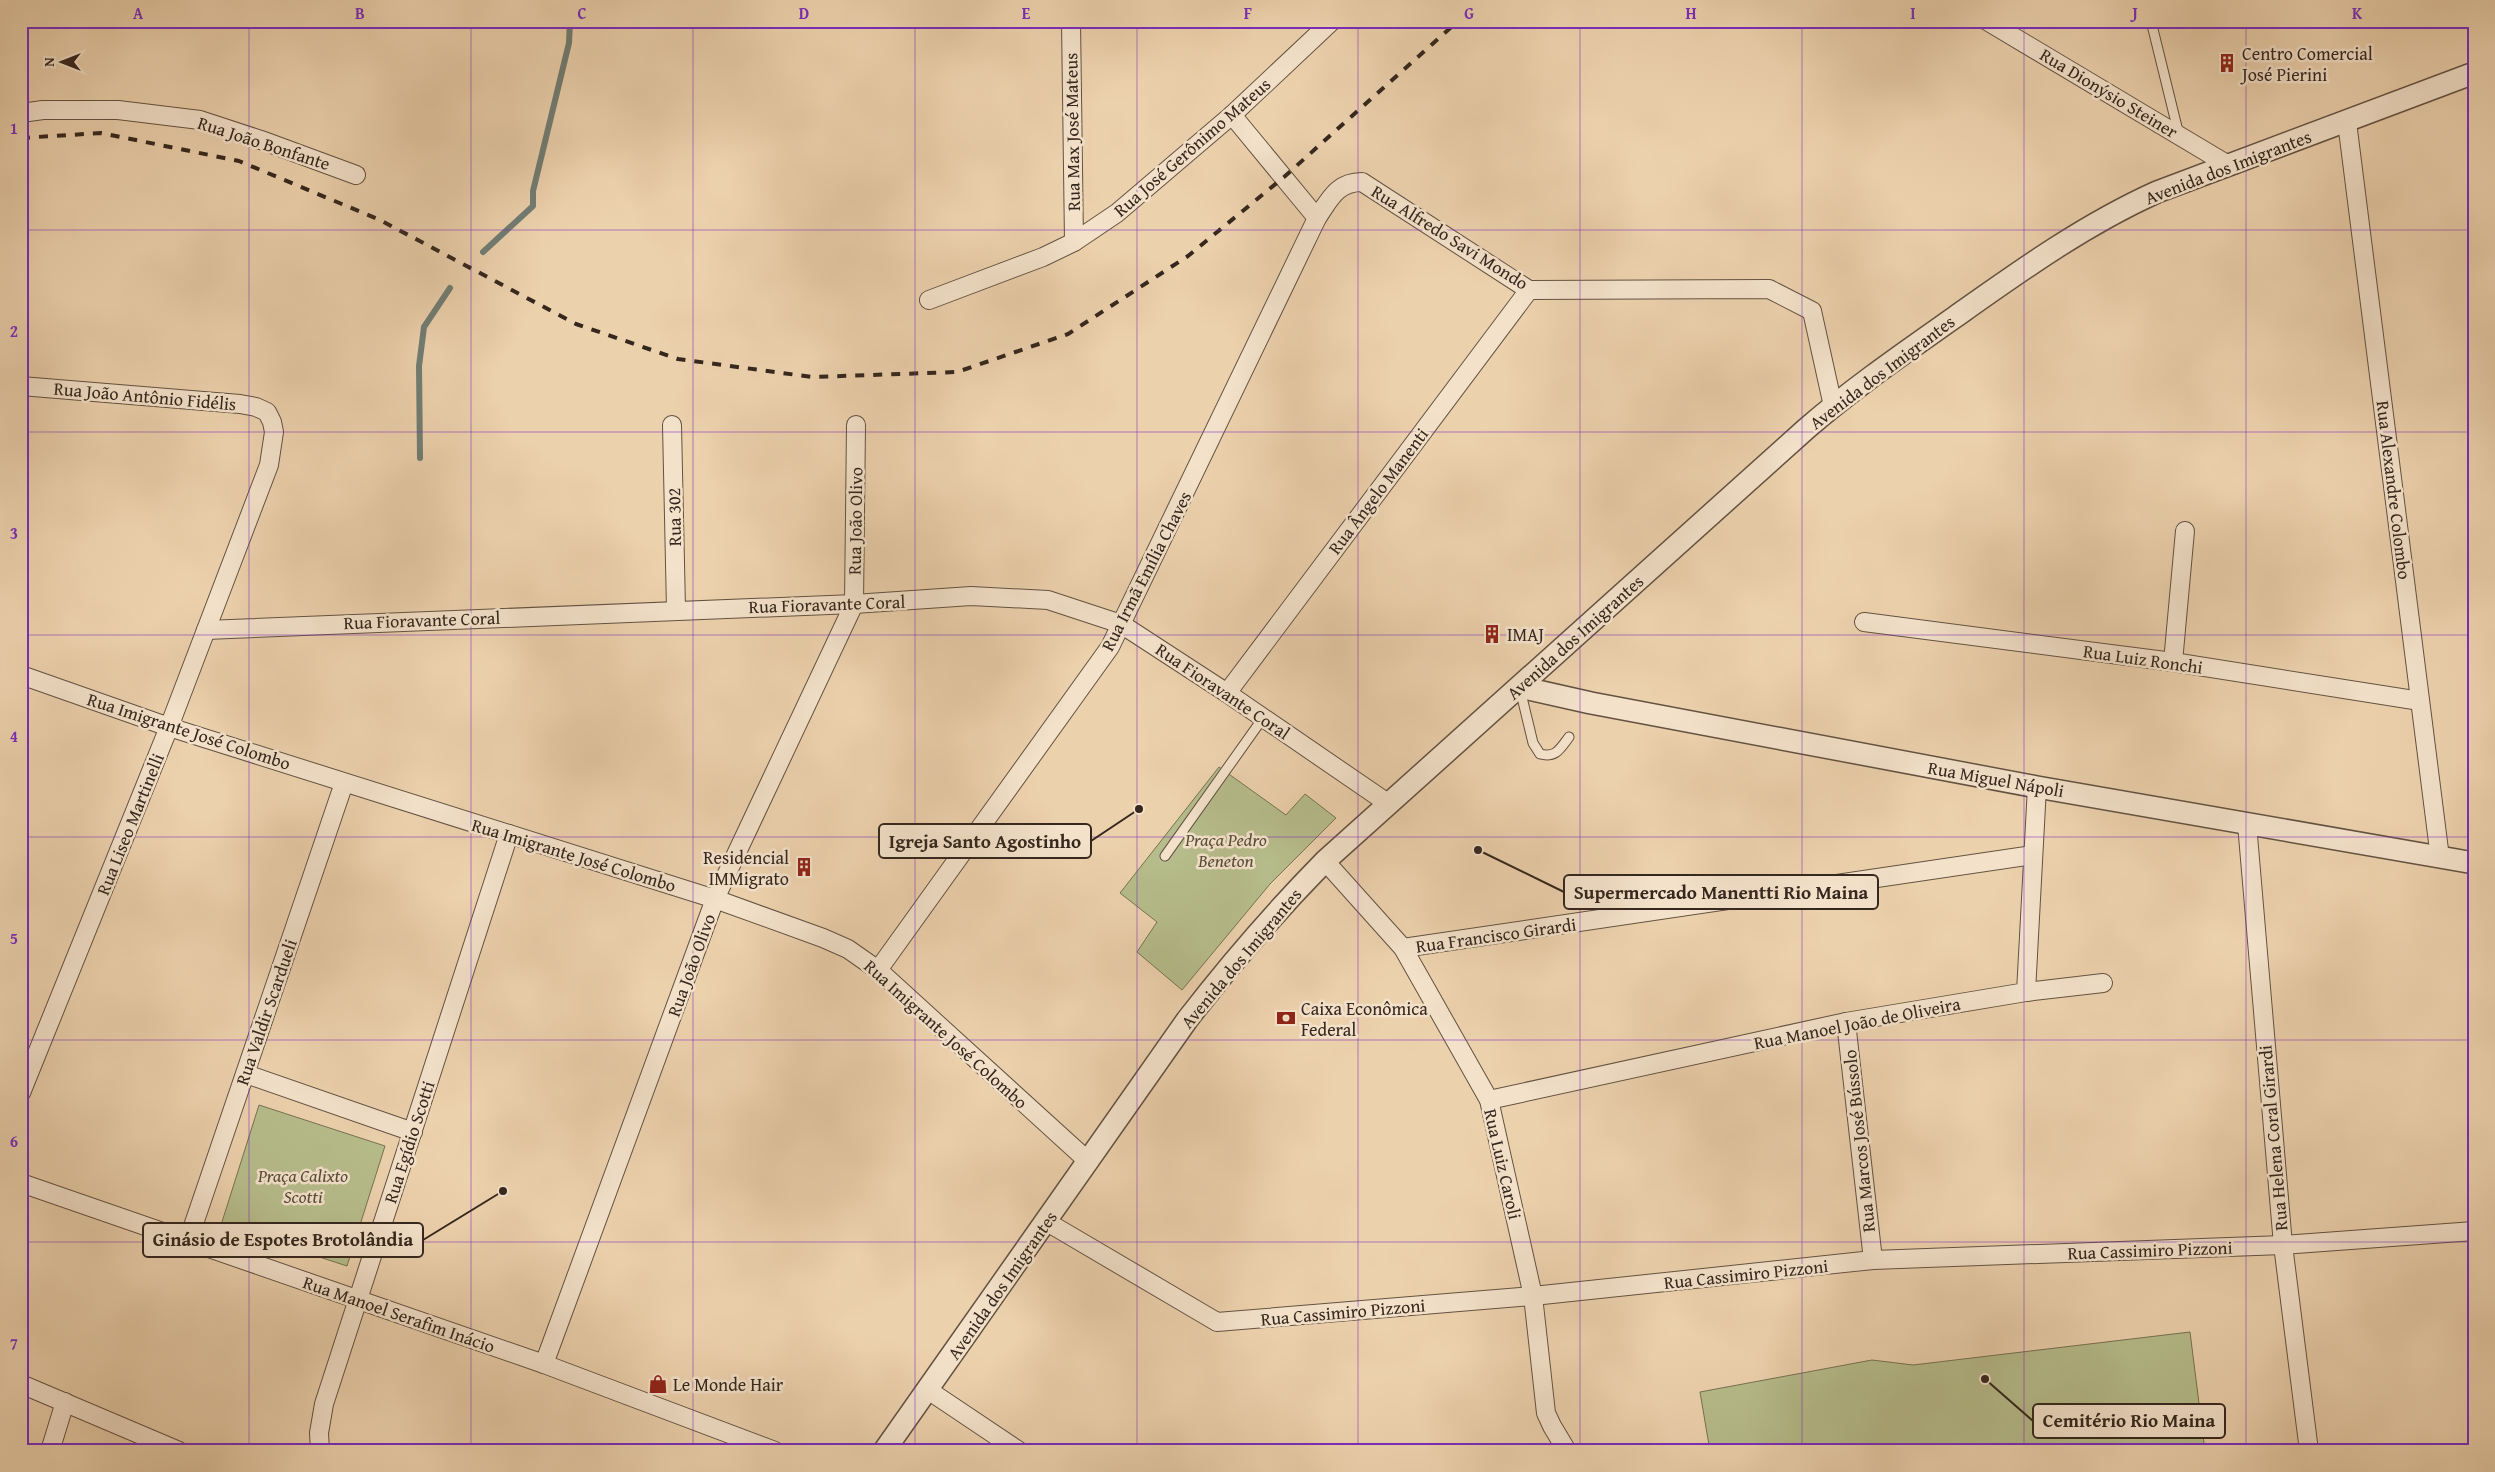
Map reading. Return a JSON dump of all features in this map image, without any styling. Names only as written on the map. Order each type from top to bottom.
[{"type":"street","name":"Rua Max José Mateus","points":[[1071,21],[1074,242]]},
{"type":"street","name":"Rua José Gerônimo Mateus","points":[[929,300],[1043,257],[1074,242],[1117,213],[1155,183],[1232,115],[1332,21]]},
{"type":"street","name":"Rua Dionýsio Steiner","points":[[1988,21],[2230,166]]},
{"type":"street","name":"Avenida dos Imigrantes","points":[[884,1451],[1220,977],[1286,901],[1325,860],[1833,406],[2025,267],[2084,229],[2158,192],[2474,73]]},
{"type":"street","name":"Rua João Bonfante","points":[[21,113],[43,110],[118,110],[200,120],[356,175]]},
{"type":"street","points":[[1232,115],[1317,218]]},
{"type":"street","name":"Rua Alexandre Colombo","points":[[2347,122],[2440,858]]},
{"type":"street","name":"Rua Alfredo Savi Mondo","points":[[1317,218],[1334,193],[1348,182],[1362,182],[1530,290],[1769,289],[1812,311],[1833,406]]},
{"type":"street","name":"Rua Irmã Emília Chaves","points":[[878,970],[1110,647],[1317,218]]},
{"type":"street","name":"Rua Ângelo Manenti","points":[[1227,693],[1530,290]]},
{"type":"street","name":"Rua João Antônio Fidélis","points":[[21,386],[240,404],[256,407],[267,412]]},
{"type":"street","name":"Rua Liseo Martinelli","points":[[21,1093],[169,727],[269,465],[274,432],[267,412]]},
{"type":"street","name":"Rua 302","points":[[672,426],[676,609]]},
{"type":"street","name":"Rua João Olivo","points":[[544,1364],[715,899],[854,604],[856,426]]},
{"type":"street","points":[[2173,662],[2185,531]]},
{"type":"street","name":"Rua Fioravante Coral","points":[[206,630],[676,609],[854,604],[971,596],[1048,600],[1121,624],[1227,693],[1389,804]]},
{"type":"street","name":"Rua Luiz Ronchi","points":[[1864,622],[2173,662],[2420,701]]},
{"type":"street","name":"Rua Imigrante José Colombo","points":[[21,675],[169,727],[715,899],[848,949],[878,970],[1089,1162]]},
{"type":"street","name":"Rua Miguel Nápoli","points":[[1520,687],[1591,703],[2037,787],[2474,863]]},
{"type":"street","name":"Rua Valdir Scardueli","points":[[188,1241],[344,782]]},
{"type":"street","points":[[2026,992],[2037,787]]},
{"type":"street","name":"Rua Helena Coral Girardi","points":[[2247,824],[2283,1245],[2309,1451]]},
{"type":"street","name":"Rua Egídio Scotti","points":[[320,1451],[319,1433],[324,1404],[509,834]]},
{"type":"street","name":"Rua Francisco Girardi","points":[[1403,948],[2033,855]]},
{"type":"street","name":"Rua Luiz Caroli","points":[[1325,860],[1403,948],[1489,1100],[1533,1296],[1546,1413],[1567,1451]]},
{"type":"street","name":"Rua Manoel João de Oliveira","points":[[1489,1100],[1846,1022],[2026,992],[2103,983]]},
{"type":"street","name":"Rua Marcos José Bússolo","points":[[1846,1022],[1873,1260]]},
{"type":"street","points":[[246,1074],[413,1132]]},
{"type":"street","name":"Rua Manoel Serafim Inácio","points":[[21,1183],[544,1364],[775,1451]]},
{"type":"street","name":"Rua Cassimiro Pizzoni","points":[[1047,1222],[1217,1322],[1533,1296],[1873,1260],[2283,1245],[2474,1231]]},
{"type":"street","points":[[21,1384],[179,1451]]},
{"type":"street","points":[[928,1390],[1019,1451]]},
{"type":"street","points":[[50,1451],[64,1402]]},
{"type":"lane","points":[[2151,21],[2179,135]]},
{"type":"lane","points":[[1520,687],[1533,743],[1540,754],[1549,756],[1558,753],[1569,737]]},
{"type":"lane","points":[[1166,856],[1263,718]]},
{"type":"green space","name":"Praça Pedro Beneton","points":[[1219,767],[1286,815],[1305,794],[1336,818],[1270,884],[1182,990],[1137,952],[1157,922],[1120,893]]},
{"type":"green space","name":"Praça Calixto Scotti","points":[[259,1105],[385,1146],[347,1266],[221,1225]]},
{"type":"green space","points":[[2190,1332],[2205,1451],[1710,1451],[1700,1392],[1872,1360],[1913,1365]]},
{"type":"waterway","points":[[483,252],[533,206],[533,191],[569,43],[570,21]]},
{"type":"waterway","points":[[420,458],[419,366],[424,327],[450,288]]},
{"type":"railway","points":[[21,138],[101,133],[239,161],[380,220],[576,324],[678,359],[812,377],[957,372],[1068,334],[1188,256],[1284,177],[1458,21]]},
{"type":"place","name":"Centro Comercial José Pierini","points":[[2227,63]]},
{"type":"place","name":"IMAJ","points":[[1492,634]]},
{"type":"place","name":"Igreja Santo Agostinho","points":[[1139,809]]},
{"type":"place","name":"Supermercado Manentti Rio Maina","points":[[1478,850]]},
{"type":"place","name":"Residencial IMMigrato","points":[[804,867]]},
{"type":"place","name":"Caixa Econômica Federal","points":[[1286,1018]]},
{"type":"place","name":"Ginásio de Espotes Brotolândia","points":[[503,1191]]},
{"type":"place","name":"Cemitério Rio Maina","points":[[1985,1379]]},
{"type":"place","name":"Le Monde Hair","points":[[658,1384]]}]
